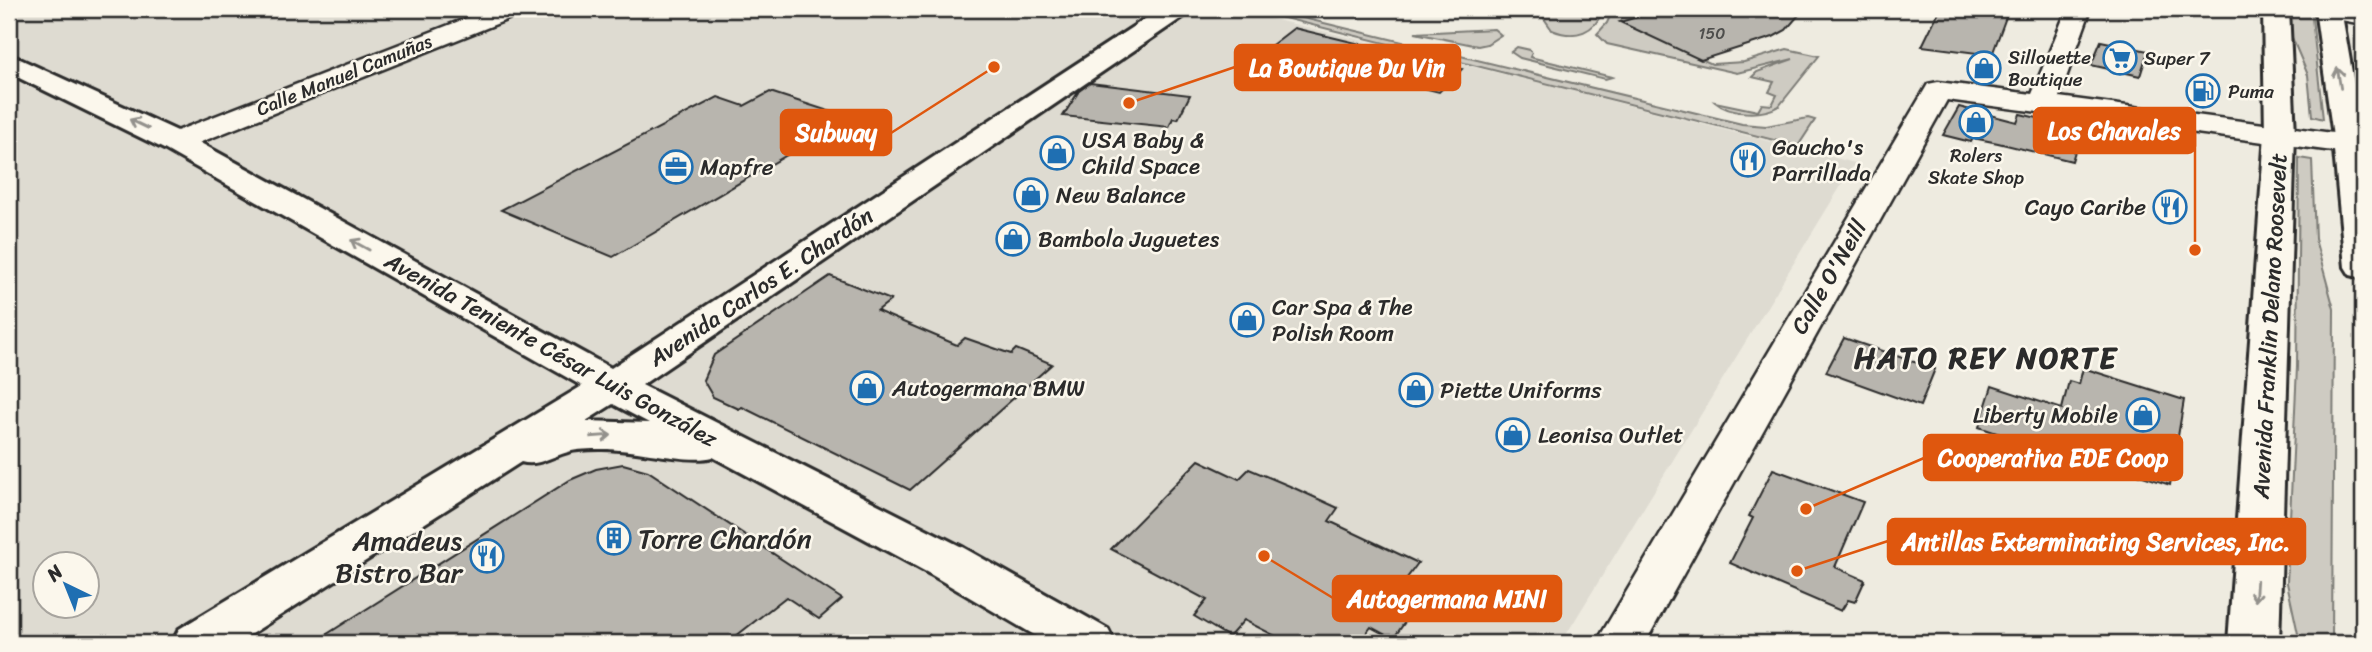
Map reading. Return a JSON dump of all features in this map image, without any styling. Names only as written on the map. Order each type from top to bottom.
[{"type":"street","name":"Calle Manuel Camuñas","points":[[175,142],[512,9]]},
{"type":"street","name":"Avenida Carlos E. Chardón","points":[[197,643],[612,386],[1177,9]]},
{"type":"street","points":[[2078,9],[2043,102],[2356,144]]},
{"type":"street","name":"Avenida Franklin Delano Roosevelt","points":[[2253,643],[2280,134],[2276,9]]},
{"type":"street","points":[[2363,18],[2328,10],[2356,144],[2363,253]]},
{"type":"street","name":"Avenida Teniente César Luis González","points":[[9,62],[175,142],[612,386],[947,561],[1090,643]]},
{"type":"street","name":"Calle O'Neill","points":[[1620,643],[1934,93],[1947,89],[2043,102]]},
{"type":"street","points":[[488,463],[567,438],[617,435],[660,438],[749,458]]},
{"type":"shaded area","points":[[9,9],[1230,9],[1549,85],[1855,163],[1561,643],[9,643]]},
{"type":"shaded area","points":[[1248,9],[1266,9],[1742,124],[1766,126],[1808,118],[1815,120],[1798,146]]},
{"type":"shaded area","points":[[1604,9],[1590,28],[1577,34],[1552,30],[1541,14]]},
{"type":"shaded area","points":[[1613,9],[1664,9],[1621,22],[1712,64],[1744,62],[1787,49],[1819,56],[1779,106],[1755,113],[1737,112],[1715,102],[1758,111],[1762,104],[1772,105],[1777,95],[1769,92],[1774,82],[1752,77],[1757,72],[1793,59],[1737,73],[1607,44],[1597,34],[1607,23]]},
{"type":"shaded area","points":[[2288,9],[2311,9],[2323,119],[2312,116],[2308,75],[2290,33]]},
{"type":"shaded area","points":[[1494,29],[1501,35],[1478,46],[1415,33]]},
{"type":"shaded area","points":[[1517,47],[1530,50],[1530,57],[1612,77],[1605,79],[1520,58],[1511,52]]},
{"type":"shaded area","points":[[2299,158],[2312,160],[2315,239],[2334,309],[2332,643],[2300,643],[2287,583],[2297,367]]},
{"type":"building","points":[[1665,9],[1804,9],[1786,30],[1773,37],[1701,60],[1620,22]]},
{"type":"building","points":[[1940,9],[2009,9],[1992,55],[1922,46]]},
{"type":"building","points":[[1294,28],[1462,69],[1439,92],[1268,48]]},
{"type":"building","name":"Super 7","points":[[2101,41],[2148,51],[2140,76],[2091,65]]},
{"type":"building","points":[[1090,83],[1190,95],[1178,119],[1173,118],[1169,127],[1063,116],[1079,91]]},
{"type":"building","name":"Mapfre","points":[[770,92],[850,118],[613,257],[501,210],[718,97],[744,106]]},
{"type":"building","points":[[1959,107],[2017,122],[2020,114],[2082,128],[2072,161],[1998,143],[1973,138],[1971,142],[1943,135]]},
{"type":"building","name":"Autogermana BMW","points":[[830,276],[891,300],[877,311],[957,345],[965,338],[1011,354],[1016,349],[1052,364],[910,490],[742,407],[739,409],[713,397],[703,380],[714,355]]},
{"type":"building","points":[[1844,338],[1935,369],[1920,406],[1826,372]]},
{"type":"building","points":[[2083,368],[2184,400],[2170,485],[2042,443],[2041,448],[1979,427],[1992,386],[2062,409],[2069,381],[2079,384]]},
{"type":"building","points":[[1199,460],[1239,479],[1249,469],[1338,508],[1329,521],[1418,563],[1390,601],[1412,612],[1393,639],[1371,627],[1359,643],[1289,643],[1244,620],[1229,637],[1194,616],[1207,600],[1111,549]]},
{"type":"building","name":"Torre Chardón","points":[[623,464],[648,471],[842,599],[819,619],[786,597],[727,643],[313,643],[570,480],[596,469]]},
{"type":"building","points":[[1773,469],[1863,502],[1835,567],[1865,580],[1855,602],[1848,600],[1841,611],[1730,563],[1753,518],[1749,516]]},
{"type":"place","name":"Super 7","points":[[2120,58]]},
{"type":"place","name":"Subway","points":[[994,67]]},
{"type":"place","name":"Sillouette Boutique","points":[[1984,68]]},
{"type":"place","name":"Puma","points":[[2203,91]]},
{"type":"place","name":"La Boutique Du Vin","points":[[1129,103]]},
{"type":"place","name":"Rolers Skate Shop","points":[[1976,122]]},
{"type":"place","name":"USA Baby & Child Space","points":[[1057,153]]},
{"type":"place","name":"Gaucho's Parrillada","points":[[1748,160]]},
{"type":"place","name":"Mapfre","points":[[676,167]]},
{"type":"place","name":"New Balance","points":[[1031,195]]},
{"type":"place","name":"Cayo Caribe","points":[[2170,207]]},
{"type":"place","name":"Bambola Juguetes","points":[[1013,239]]},
{"type":"place","name":"Los Chavales","points":[[2195,250]]},
{"type":"place","name":"Car Spa & The Polish Room","points":[[1247,320]]},
{"type":"place","name":"Autogermana BMW","points":[[867,388]]},
{"type":"place","name":"Piette Uniforms","points":[[1416,390]]},
{"type":"place","name":"Liberty Mobile","points":[[2143,415]]},
{"type":"place","name":"Leonisa Outlet","points":[[1513,435]]},
{"type":"place","name":"Cooperativa EDE Coop","points":[[1806,509]]},
{"type":"place","name":"Torre Chardón","points":[[614,538]]},
{"type":"place","name":"Amadeus Bistro Bar","points":[[487,556]]},
{"type":"place","name":"Autogermana MINI","points":[[1264,556]]},
{"type":"place","name":"Antillas Exterminating Services, Inc.","points":[[1797,571]]},
{"type":"district","name":"HATO REY NORTE","points":[[1986,358]]}]
